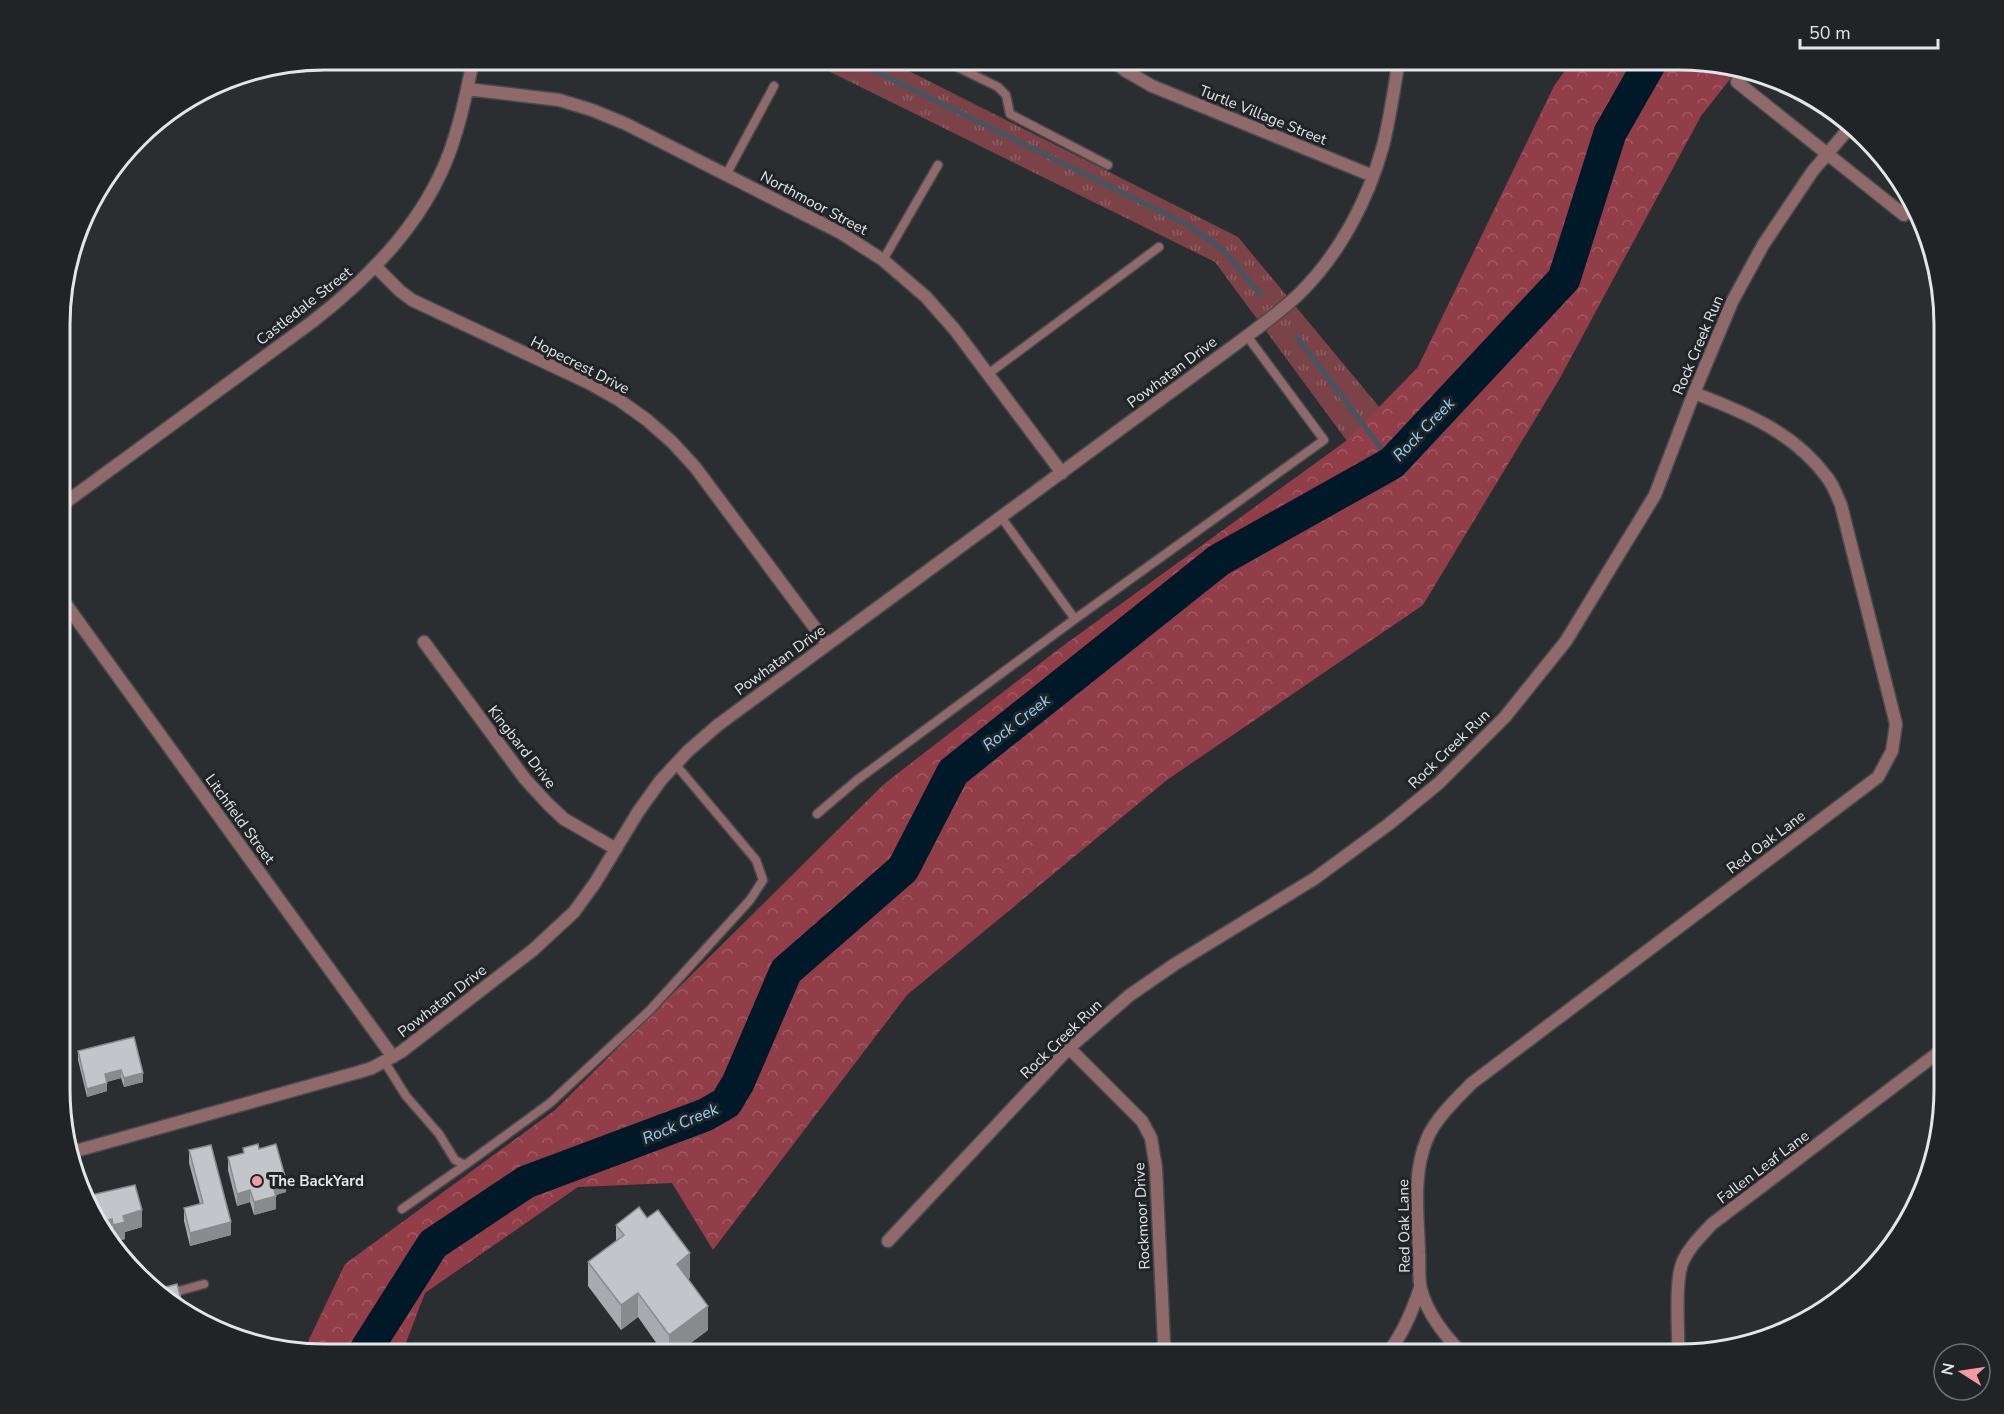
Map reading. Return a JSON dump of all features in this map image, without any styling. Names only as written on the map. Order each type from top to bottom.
[{"type":"street","name":"Castledale Street","points":[[70,499],[312,322],[344,297],[376,267],[421,208],[439,177],[455,138],[471,70]]},
{"type":"street","name":"Turtle Village Street","points":[[1125,70],[1152,86],[1373,176]]},
{"type":"street","name":"Powhatan Drive","points":[[78,1150],[366,1070],[388,1059],[533,950],[574,912],[661,780],[718,725],[1247,336],[1300,293],[1323,268],[1343,240],[1373,176],[1383,146],[1397,70]]},
{"type":"street","points":[[1737,82],[1904,215]]},
{"type":"street","name":"Northmoor Street","points":[[467,89],[559,100],[592,110],[626,124],[841,233],[883,260],[926,297],[955,330],[1062,473]]},
{"type":"street","name":"Rock Creek Run","points":[[888,1241],[1069,1048],[1130,994],[1174,964],[1314,879],[1389,824],[1439,783],[1505,717],[1566,641],[1655,495],[1732,302],[1763,245],[1812,172],[1845,132]]},
{"type":"street","name":"Hopecrest Drive","points":[[376,267],[412,300],[589,383],[619,400],[646,420],[672,442],[695,467],[827,644]]},
{"type":"street","name":"Red Oak Lane","points":[[1453,1344],[1433,1317],[1420,1288],[1417,1192],[1420,1159],[1427,1137],[1454,1100],[1472,1083],[1878,777],[1892,751],[1896,724],[1841,505],[1827,477],[1801,449],[1777,431],[1745,412],[1694,393]]},
{"type":"street","name":"Litchfield Street","points":[[70,610],[388,1059]]},
{"type":"street","name":"Kingbard Drive","points":[[424,642],[525,780],[564,819],[616,849]]},
{"type":"street","name":"Rockmoor Drive","points":[[1069,1048],[1142,1121],[1151,1138],[1156,1168],[1163,1344]]},
{"type":"street","name":"Fallen Leaf Lane","points":[[1678,1344],[1679,1288],[1682,1263],[1692,1246],[1712,1224],[1934,1056]]},
{"type":"street","name":"Red Oak Lane","points":[[1394,1344],[1409,1317],[1420,1288]]},
{"type":"lane","points":[[963,70],[998,87],[1006,95],[1010,114],[1108,165]]},
{"type":"lane","points":[[726,175],[774,86]]},
{"type":"lane","points":[[883,260],[938,165]]},
{"type":"lane","points":[[988,374],[1159,247]]},
{"type":"lane","points":[[817,814],[857,780],[1324,440],[1247,336]]},
{"type":"lane","points":[[1001,517],[1076,619]]},
{"type":"lane","points":[[402,1209],[550,1103],[650,1010],[750,900],[763,880],[756,860],[676,765]]},
{"type":"lane","points":[[388,1059],[406,1096],[439,1134],[455,1160],[465,1165]]},
{"type":"lane","points":[[173,1293],[204,1284]]},
{"type":"green space","points":[[826,70],[907,70],[1238,237],[1380,408],[1347,441],[1215,262]]},
{"type":"green space","points":[[1566,70],[1679,70],[1733,76],[1701,116],[1560,378],[1423,605],[1167,780],[907,995],[713,1250],[672,1183],[578,1187],[425,1293],[405,1344],[307,1343],[345,1264],[555,1110],[884,784],[1060,648],[1346,441],[1418,367],[1554,86]]},
{"type":"building","points":[[134,1037],[143,1073],[124,1078],[121,1070],[105,1074],[107,1083],[87,1089],[78,1051]]},
{"type":"building","name":"The BackYard","points":[[258,1144],[259,1149],[276,1144],[286,1180],[272,1184],[276,1196],[254,1202],[250,1190],[237,1194],[228,1157],[244,1153],[243,1148]]},
{"type":"building","points":[[211,1145],[231,1222],[190,1233],[184,1208],[203,1203],[189,1150]]},
{"type":"building","points":[[135,1185],[142,1210],[123,1216],[125,1222],[113,1225],[112,1219],[107,1220],[94,1194]]},
{"type":"building","points":[[639,1207],[647,1218],[658,1210],[690,1253],[677,1264],[708,1306],[669,1335],[638,1293],[621,1305],[588,1262],[624,1235],[616,1225]]},
{"type":"building","points":[[177,1284],[181,1299],[170,1291],[165,1287]]},
{"type":"waterway","points":[[873,70],[1188,225],[1223,250],[1261,295]]},
{"type":"waterway","name":"Rock Creek","points":[[370,1344],[433,1244],[526,1182],[705,1115],[726,1103],[738,1083],[786,971],[903,869],[953,772],[1219,560],[1392,463],[1564,279],[1610,133],[1646,70]]},
{"type":"waterway","points":[[1297,337],[1392,463]]},
{"type":"place","name":"The BackYard","points":[[257,1181]]}]
